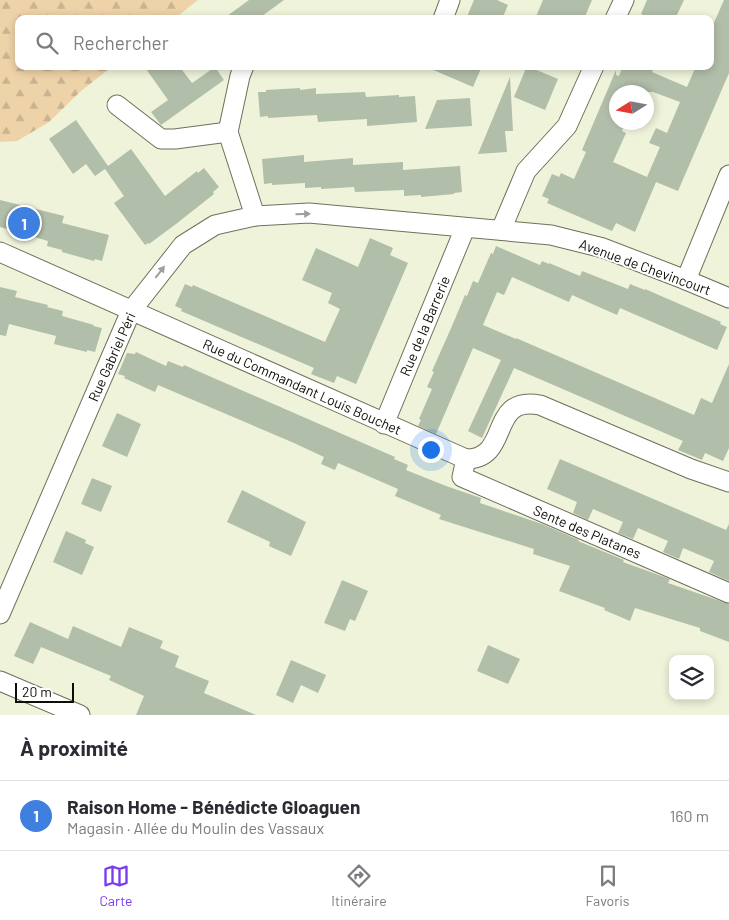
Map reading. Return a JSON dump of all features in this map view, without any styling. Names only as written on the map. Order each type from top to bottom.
[{"type":"street","points":[[444,15],[450,0]]},
{"type":"street","points":[[618,15],[624,0]]},
{"type":"street","points":[[242,70],[228,132],[255,216]]},
{"type":"street","points":[[501,230],[526,171],[567,126],[592,70]]},
{"type":"street","points":[[117,105],[161,138],[175,139],[228,132]]},
{"type":"street","points":[[686,280],[729,175]]},
{"type":"street","name":"Rue Gabriel Péri","points":[[0,614],[131,311],[183,245],[215,225],[255,216],[309,213],[501,230]]},
{"type":"street","name":"Rue de la Barrerie","points":[[384,424],[465,228]]},
{"type":"street","name":"Avenue de Chevincourt","points":[[501,230],[551,235],[602,248],[729,298]]},
{"type":"street","name":"Rue du Commandant Louis Bouchet","points":[[0,252],[466,460]]},
{"type":"street","points":[[466,460],[476,459],[486,454],[491,448],[507,415],[516,406],[527,402],[540,405],[691,469],[729,482]]},
{"type":"street","name":"Sente des Platanes","points":[[466,460],[462,477],[729,593]]},
{"type":"street","points":[[0,681],[80,715]]},
{"type":"green space","points":[[0,0],[198,0],[179,15],[15,15],[15,70],[108,70],[81,91],[49,122],[17,141],[0,142]]},
{"type":"building","points":[[249,0],[284,0],[263,15],[228,15]]},
{"type":"building","points":[[474,0],[497,0],[508,5],[504,15],[468,15]]},
{"type":"building","points":[[543,0],[592,0],[586,15],[537,15]]},
{"type":"building","points":[[647,0],[684,0],[677,15],[641,14]]},
{"type":"building","points":[[724,0],[729,0],[729,73],[678,191],[656,182],[635,232],[616,223],[612,231],[547,203],[549,199],[542,196],[552,174],[559,177],[561,173],[574,179],[586,152],[582,150],[609,86],[609,130],[622,130],[626,133],[613,162],[647,177],[660,147],[649,143],[656,128],[667,133],[680,102],[654,92],[654,85],[610,85],[616,70],[616,75],[619,76],[621,70],[653,70],[652,72],[687,87],[694,70],[714,70],[714,23]]},
{"type":"building","points":[[147,70],[182,70],[192,83],[211,70],[217,70],[224,80],[161,125],[151,112],[168,100]]},
{"type":"building","points":[[433,70],[480,70],[473,87]]},
{"type":"building","points":[[525,70],[537,70],[558,79],[545,110],[514,97]]},
{"type":"building","points":[[510,77],[513,131],[505,131],[507,152],[478,154]]},
{"type":"building","points":[[300,88],[300,90],[316,88],[316,94],[365,92],[366,97],[415,96],[417,122],[367,126],[367,119],[318,122],[317,115],[260,117],[258,92]]},
{"type":"building","points":[[470,98],[472,126],[425,129],[437,100]]},
{"type":"building","points":[[76,120],[108,166],[131,149],[165,196],[197,171],[198,173],[204,168],[219,187],[213,192],[214,194],[176,224],[145,245],[114,203],[124,196],[105,169],[95,176],[86,164],[73,174],[49,139]]},
{"type":"building","points":[[304,155],[304,162],[353,158],[353,165],[403,162],[403,170],[460,166],[462,192],[421,197],[421,195],[404,196],[404,190],[355,192],[354,187],[321,189],[321,187],[305,188],[305,183],[264,184],[262,159]]},
{"type":"building","points":[[0,200],[64,216],[62,223],[109,235],[102,261],[95,259],[94,261],[62,252],[62,250],[47,246],[48,241],[0,227]]},
{"type":"building","points":[[370,238],[393,248],[390,255],[408,263],[356,384],[337,376],[334,383],[311,374],[314,368],[181,311],[182,309],[175,306],[185,284],[192,287],[193,285],[325,342],[340,309],[328,303],[332,293],[302,280],[316,248],[358,267]]},
{"type":"building","points":[[496,246],[540,265],[542,261],[580,276],[582,271],[628,289],[630,284],[645,289],[721,322],[720,324],[727,327],[717,350],[620,308],[617,315],[572,295],[569,302],[512,277],[504,295],[497,292],[483,325],[694,415],[701,398],[712,403],[729,364],[729,448],[723,461],[705,453],[702,460],[678,450],[683,441],[514,368],[482,438],[468,431],[501,360],[473,348],[436,434],[418,426],[421,420],[419,419],[432,389],[427,387],[434,372],[432,371],[465,295],[467,296],[473,281],[478,283]]},
{"type":"building","points":[[0,287],[17,291],[15,297],[48,305],[47,307],[63,311],[62,316],[102,328],[95,352],[87,350],[87,352],[54,344],[56,336],[9,324],[6,336],[0,335]]},
{"type":"building","points":[[136,352],[166,366],[168,361],[183,367],[184,365],[395,457],[394,459],[408,465],[406,470],[481,498],[480,503],[542,524],[624,560],[623,562],[670,579],[668,583],[729,604],[729,642],[700,631],[700,628],[635,608],[630,621],[604,610],[605,608],[559,591],[570,566],[533,554],[534,549],[439,519],[441,515],[395,496],[398,489],[338,463],[335,470],[321,464],[324,457],[158,385],[155,392],[124,378],[125,376],[118,374],[127,353],[135,354]]},
{"type":"building","points":[[117,413],[141,424],[127,457],[102,446]]},
{"type":"building","points":[[560,459],[726,530],[729,524],[729,581],[709,572],[714,561],[683,548],[679,559],[663,552],[668,541],[638,528],[633,539],[618,533],[623,522],[593,509],[588,520],[573,513],[577,502],[547,489]]},
{"type":"building","points":[[92,478],[112,486],[101,512],[81,504]]},
{"type":"building","points":[[242,490],[306,522],[291,556],[269,546],[270,542],[227,522]]},
{"type":"building","points":[[66,531],[86,540],[85,543],[94,547],[82,575],[53,562]]},
{"type":"building","points":[[342,580],[368,591],[355,621],[350,619],[345,631],[324,623]]},
{"type":"building","points":[[30,622],[68,639],[73,626],[121,647],[129,627],[163,641],[160,648],[179,656],[175,667],[209,681],[204,693],[256,715],[136,715],[144,696],[109,680],[111,676],[41,647],[33,664],[14,656]]},
{"type":"building","points":[[488,645],[520,659],[508,684],[477,671]]},
{"type":"building","points":[[291,660],[326,675],[318,693],[301,685],[293,703],[276,695]]},
{"type":"place","name":"Raison Home - Bénédicte Gloaguen","points":[[24,223]]}]
